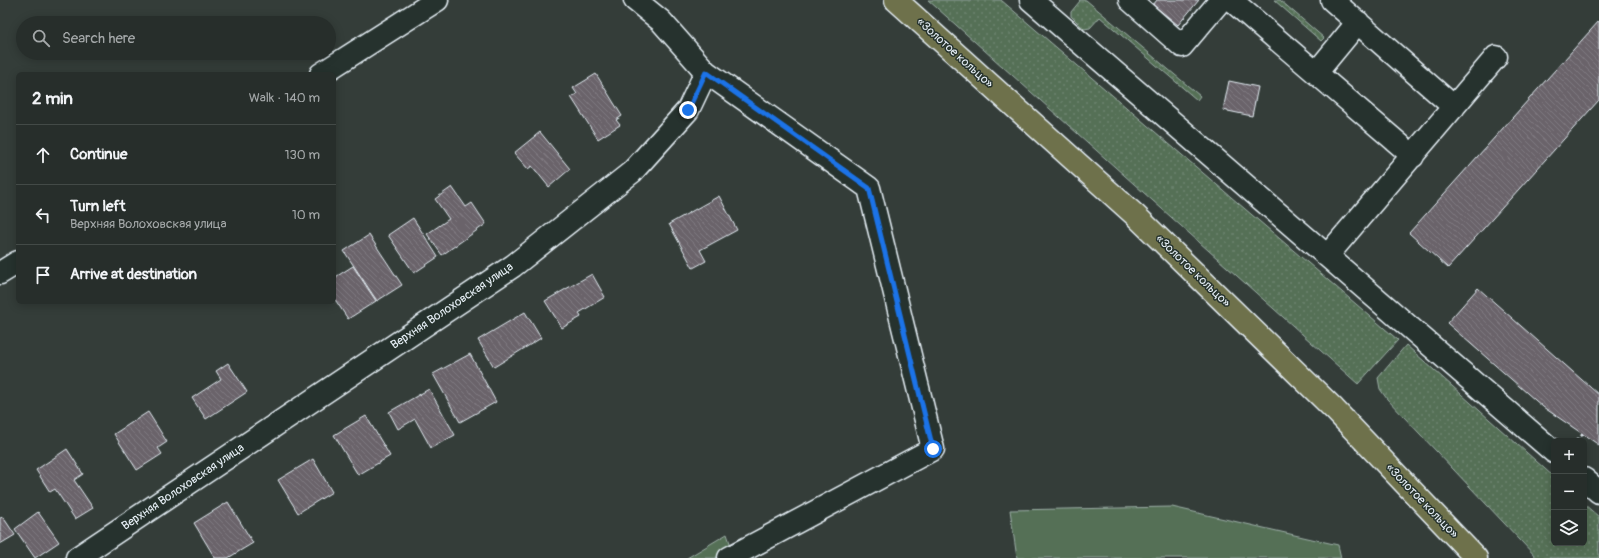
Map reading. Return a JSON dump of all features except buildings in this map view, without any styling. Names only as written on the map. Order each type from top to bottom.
[{"type":"main road","name":"«Золотое кольцо»","points":[[896,0],[1135,215],[1334,409],[1476,558]]},
{"type":"street","points":[[324,72],[437,0]]},
{"type":"street","points":[[635,0],[661,21],[706,72],[869,188],[933,449],[737,556]]},
{"type":"street","points":[[1031,0],[1551,449]]},
{"type":"street","points":[[1130,0],[1182,46],[1221,0]]},
{"type":"street","points":[[1231,0],[1413,156]]},
{"type":"street","points":[[1332,0],[1454,107]]},
{"type":"street","points":[[1316,73],[1358,22]]},
{"type":"street","points":[[1327,256],[1496,57]]},
{"type":"street","name":"Верхняя Волоховская улица","points":[[77,558],[513,266],[632,172],[688,110],[706,72]]},
{"type":"street","points":[[0,273],[16,263]]},
{"type":"street","points":[[1587,482],[1599,492]]},
{"type":"path","points":[[1579,438],[1582,434]]},
{"type":"green space","points":[[928,0],[1001,0],[1398,340],[1358,384]]},
{"type":"green space","points":[[1079,0],[1086,0],[1200,96],[1197,100],[1100,17],[1090,28],[1084,29],[1071,16],[1071,12],[1080,1]]},
{"type":"green space","points":[[1274,0],[1280,0],[1324,38],[1321,41]]},
{"type":"green space","points":[[1406,345],[1551,474],[1551,546],[1587,546],[1587,507],[1599,517],[1599,558],[1537,558],[1387,399],[1380,389],[1378,378]]},
{"type":"green space","points":[[1172,507],[1338,545],[1341,558],[1017,558],[1010,510]]},
{"type":"green space","points":[[727,534],[735,558],[687,558]]},
{"type":"route","points":[[688,110],[706,72],[869,188],[933,449]]}]
